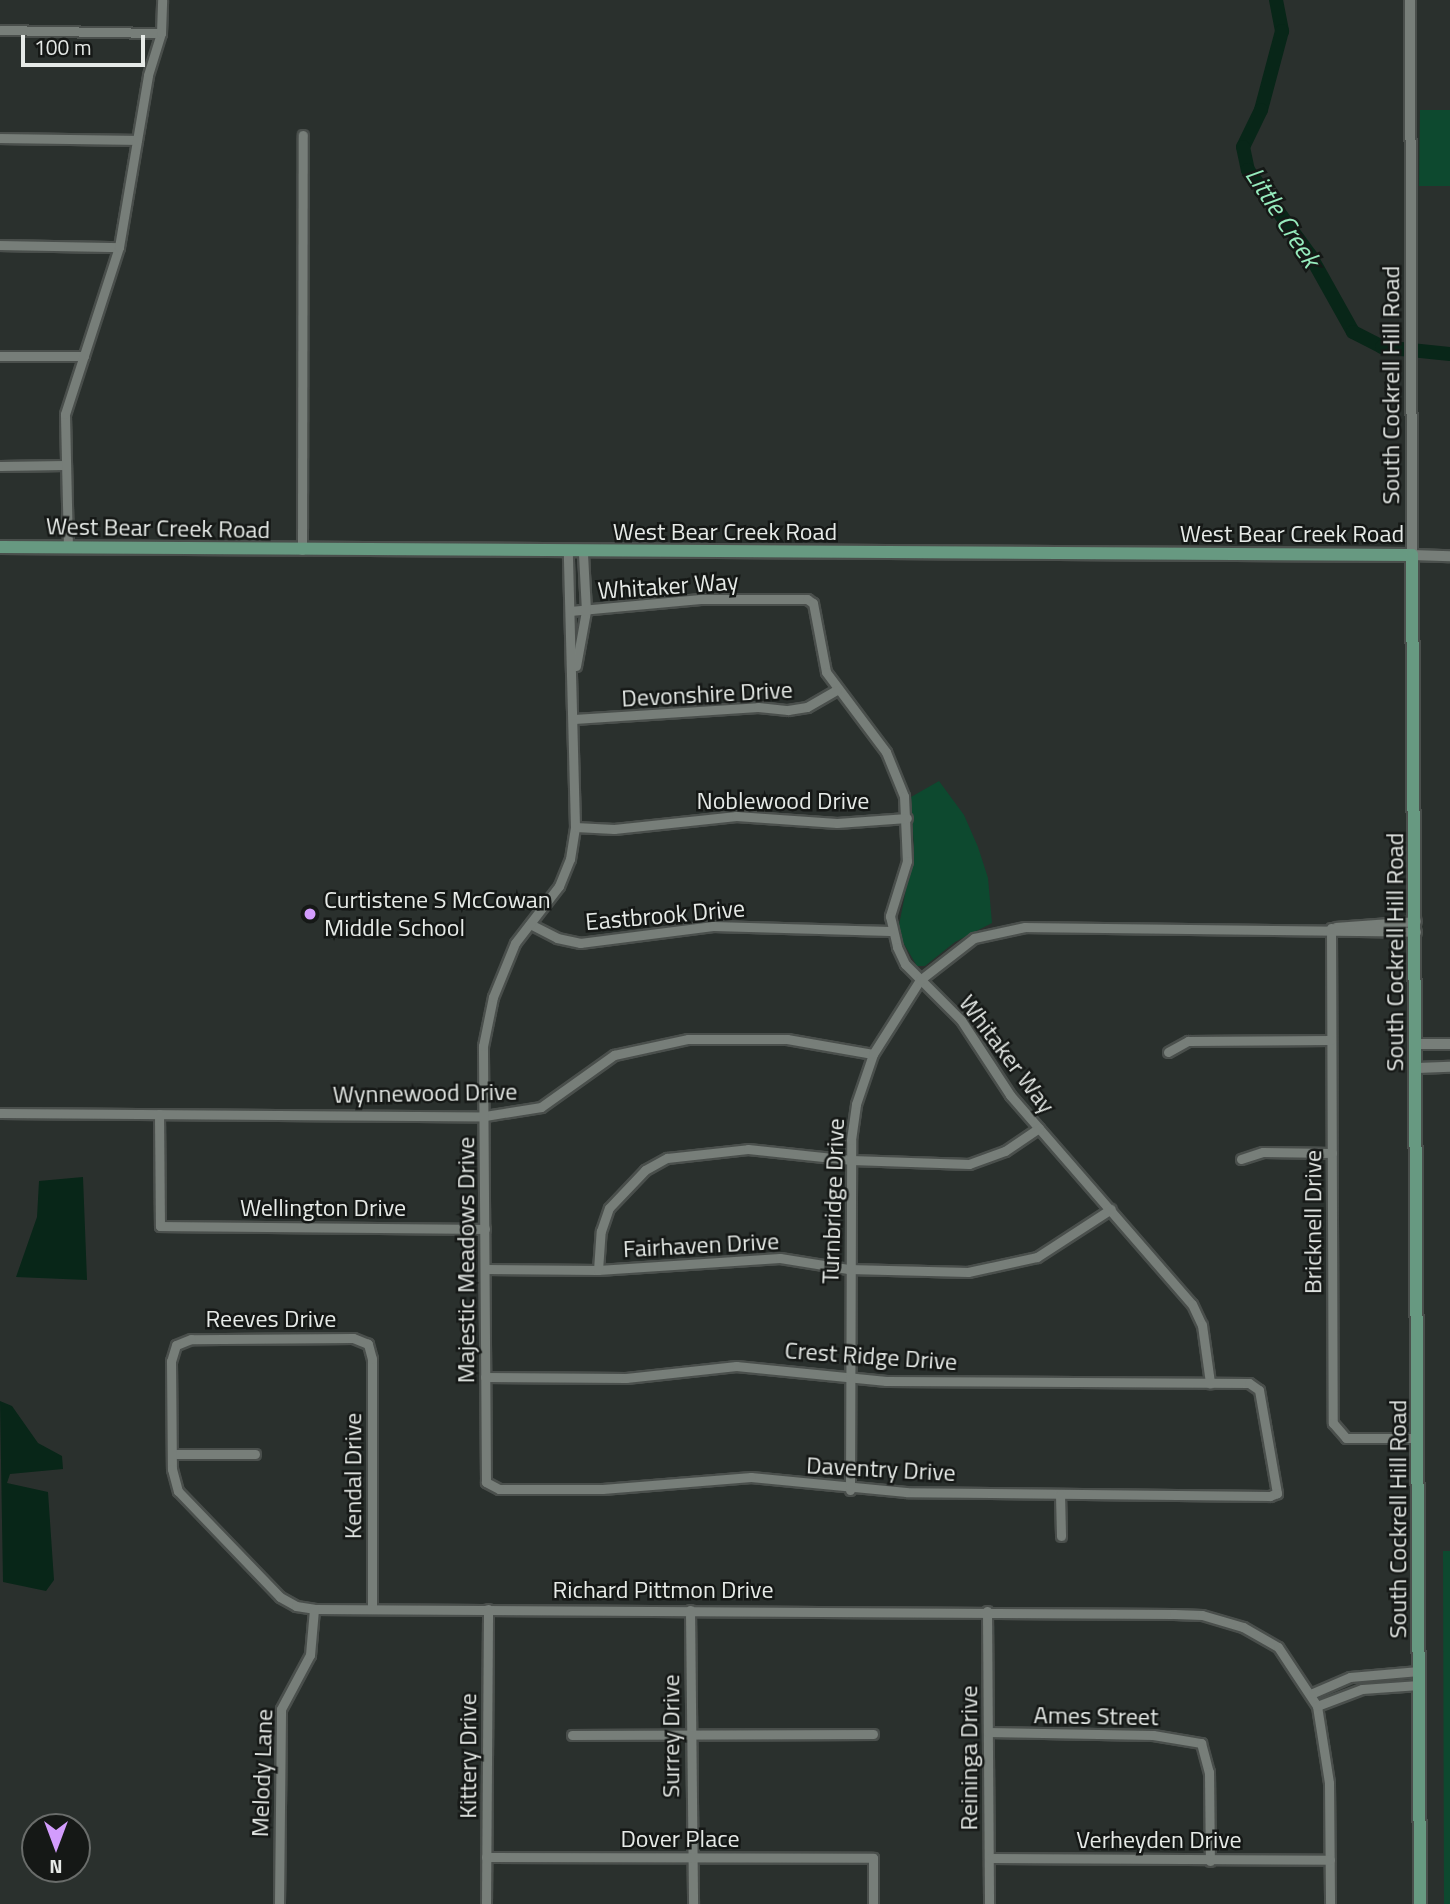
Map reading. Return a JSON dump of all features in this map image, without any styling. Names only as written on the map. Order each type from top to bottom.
[{"type":"main road","name":"West Bear Creek Road","points":[[0,547],[568,553],[1412,555]]},
{"type":"main road","name":"South Cockrell Hill Road","points":[[1412,555],[1418,1044],[1420,1904]]},
{"type":"street","points":[[68,548],[65,414],[119,247],[148,75],[161,33],[162,0]]},
{"type":"street","name":"South Cockrell Hill Road","points":[[1410,0],[1412,555]]},
{"type":"street","points":[[0,30],[161,33]]},
{"type":"street","points":[[302,551],[303,135]]},
{"type":"street","points":[[0,138],[137,140]]},
{"type":"street","points":[[0,245],[119,247]]},
{"type":"street","points":[[0,356],[84,356]]},
{"type":"street","points":[[0,466],[65,465]]},
{"type":"street","name":"Majestic Meadows Drive","points":[[486,1482],[483,1046],[493,997],[515,943],[566,873],[576,827],[568,553]]},
{"type":"street","name":"Majestic Meadows Drive","points":[[573,685],[586,611],[583,553]]},
{"type":"street","name":"West Bear Creek Road","points":[[1412,555],[1450,556]]},
{"type":"street","name":"Whitaker Way","points":[[570,611],[700,599],[807,599],[813,603],[822,661],[837,690],[886,752],[904,796],[907,861],[890,931],[905,964],[961,1020],[1010,1095],[1192,1304],[1202,1325],[1210,1383]]},
{"type":"street","name":"Devonshire Drive","points":[[574,719],[732,709],[807,708],[837,690]]},
{"type":"street","name":"Noblewood Drive","points":[[576,827],[614,829],[736,817],[837,823],[907,818]]},
{"type":"street","name":"Turnbridge Drive","points":[[850,1490],[848,1269],[850,1160],[856,1104],[873,1054],[920,980],[974,938],[997,930],[1331,928],[1357,922],[1416,926]]},
{"type":"street","name":"Eastbrook Drive","points":[[530,924],[557,938],[580,943],[713,926],[890,931]]},
{"type":"street","name":"Bricknell Drive","points":[[1331,928],[1334,1423],[1346,1438],[1418,1438]]},
{"type":"street","name":"Wynnewood Drive","points":[[0,1113],[485,1116],[541,1107],[614,1055],[688,1039],[787,1039],[873,1054]]},
{"type":"street","points":[[1168,1052],[1188,1041],[1331,1040]]},
{"type":"street","points":[[1418,1044],[1450,1044]]},
{"type":"street","points":[[1417,1068],[1450,1068]]},
{"type":"street","name":"Wellington Drive","points":[[159,1114],[160,1226],[485,1229]]},
{"type":"street","points":[[598,1270],[601,1231],[609,1208],[645,1170],[667,1158],[748,1149],[850,1160],[969,1164],[1005,1151],[1039,1128]]},
{"type":"street","points":[[1241,1160],[1263,1152],[1332,1153]]},
{"type":"street","name":"Fairhaven Drive","points":[[485,1269],[598,1270],[780,1258],[848,1269],[938,1273],[1003,1267],[1060,1245],[1111,1209]]},
{"type":"street","name":"Reeves Drive","points":[[176,1345],[191,1339],[353,1338],[368,1344]]},
{"type":"street","name":"Kendal Drive","points":[[368,1344],[372,1359],[372,1609]]},
{"type":"street","name":"Richard Pittmon Drive","points":[[176,1345],[172,1454],[178,1491],[280,1597],[296,1606],[314,1609],[1174,1614],[1219,1619],[1278,1647],[1312,1693],[1317,1706],[1329,1783],[1330,1904]]},
{"type":"street","name":"Crest Ridge Drive","points":[[485,1377],[626,1378],[736,1366],[850,1379],[1254,1385],[1259,1390],[1277,1493]]},
{"type":"street","points":[[172,1454],[255,1454]]},
{"type":"street","name":"Daventry Drive","points":[[486,1482],[499,1489],[602,1489],[751,1477],[850,1490],[1270,1496],[1277,1493]]},
{"type":"street","points":[[1060,1494],[1061,1536]]},
{"type":"street","name":"Melody Lane","points":[[279,1904],[281,1709],[310,1655],[314,1609]]},
{"type":"street","name":"Kittery Drive","points":[[486,1904],[488,1609]]},
{"type":"street","name":"Surrey Drive","points":[[690,1610],[690,1859],[693,1904]]},
{"type":"street","name":"Reininga Drive","points":[[987,1611],[989,1904]]},
{"type":"street","points":[[1312,1693],[1350,1677],[1419,1671]]},
{"type":"street","points":[[1317,1706],[1362,1689],[1419,1685]]},
{"type":"street","name":"Ames Street","points":[[988,1732],[1153,1735],[1201,1743],[1209,1772],[1210,1861]]},
{"type":"street","points":[[572,1735],[873,1734]]},
{"type":"street","name":"Dover Place","points":[[486,1857],[873,1858],[873,1904]]},
{"type":"street","name":"Verheyden Drive","points":[[989,1858],[1330,1860]]},
{"type":"green space","points":[[1420,110],[1450,110],[1450,186],[1419,186]]},
{"type":"green space","points":[[939,781],[964,815],[978,847],[988,878],[992,923],[955,942],[925,966],[917,966],[901,939],[899,925],[914,849],[911,797]]},
{"type":"green space","points":[[1443,1551],[1450,1551],[1450,1904],[1444,1904]]},
{"type":"shaded area","points":[[83,1177],[87,1280],[16,1277],[37,1217],[39,1181]]},
{"type":"shaded area","points":[[0,1401],[12,1406],[38,1443],[62,1456],[63,1469],[10,1474],[7,1483],[48,1492],[54,1580],[46,1591],[3,1582]]},
{"type":"waterway","name":"Little Creek","points":[[1276,0],[1282,31],[1261,110],[1243,147],[1248,170],[1310,255],[1353,332],[1382,347],[1450,354]]},
{"type":"place","name":"Curtistene S McCowan Middle School","points":[[310,914]]}]
